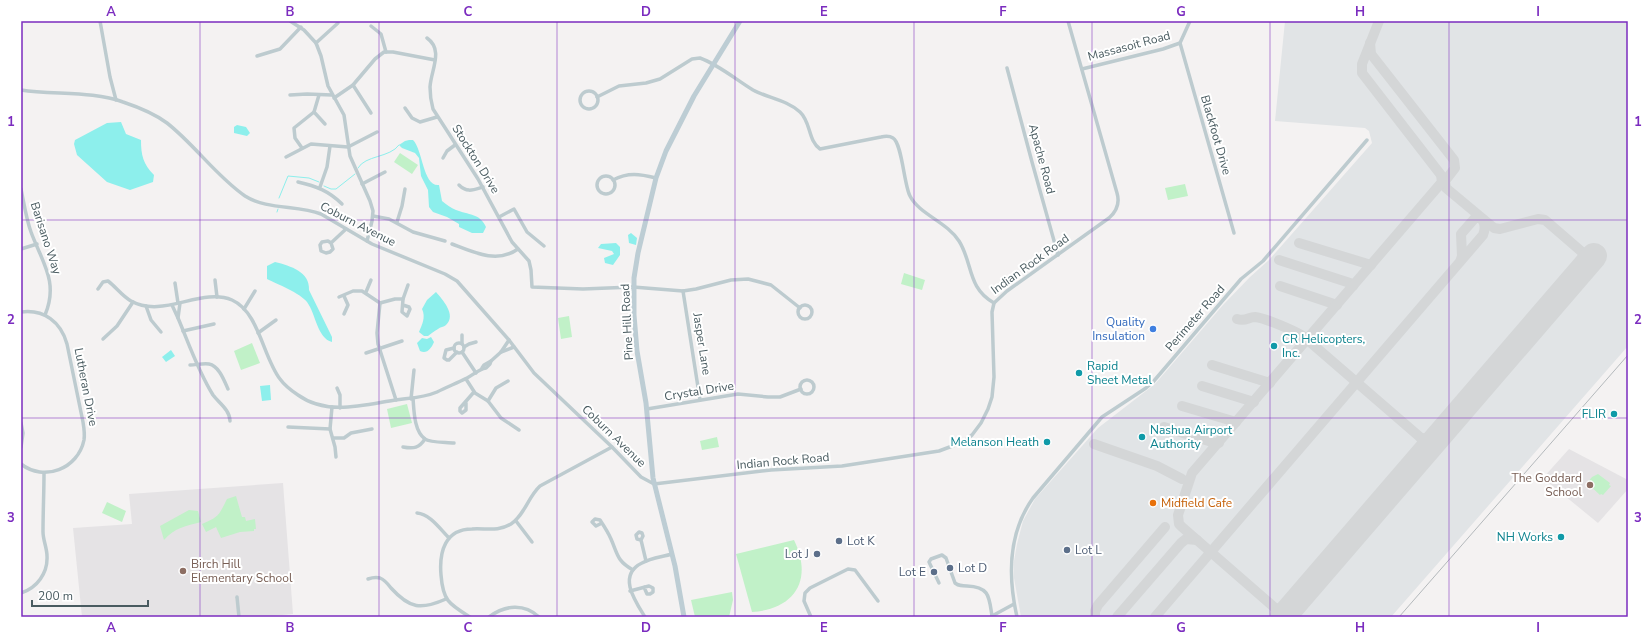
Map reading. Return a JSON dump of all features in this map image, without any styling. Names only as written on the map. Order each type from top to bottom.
[{"type":"street","points":[[100,21],[108,69],[116,100]]},
{"type":"street","points":[[290,21],[301,27],[316,43],[321,56],[325,78],[346,119],[348,147],[352,163],[371,205],[373,216],[367,241]]},
{"type":"street","name":"Pine Hill Road","points":[[684,617],[672,554],[654,484],[647,408],[637,351],[634,315],[634,287],[638,253],[656,178],[671,140],[694,96],[740,21]]},
{"type":"street","name":"Indian Rock Road","points":[[654,484],[771,470],[842,466],[939,451],[963,442],[972,434],[988,410],[992,397],[994,377],[992,317],[994,303],[1007,291],[1109,218],[1116,211],[1119,202],[1068,21]]},
{"type":"street","name":"Massasoit Road","points":[[1082,69],[1163,49],[1180,43],[1190,21]]},
{"type":"street","points":[[316,43],[338,23]]},
{"type":"street","points":[[371,26],[381,34],[386,52]]},
{"type":"street","points":[[257,56],[280,49],[301,27]]},
{"type":"street","name":"Stockton Drive","points":[[427,38],[432,42],[436,49],[430,91],[437,117],[483,187],[508,234],[518,249],[529,261],[532,287],[583,289],[634,287]]},
{"type":"street","name":"Blackfoot Drive","points":[[1180,43],[1234,233]]},
{"type":"street","points":[[290,95],[333,96],[353,85],[375,58],[386,52],[435,60]]},
{"type":"street","points":[[597,97],[619,86],[646,83],[660,79],[695,58],[700,58],[764,96],[794,107],[804,116],[813,142],[820,149],[881,137],[892,137],[895,139],[899,149],[908,191],[912,200],[957,237],[964,249],[976,287],[984,297],[994,303]]},
{"type":"street","name":"Apache Road","points":[[1008,68],[1058,255]]},
{"type":"street","points":[[353,85],[371,113]]},
{"type":"street","name":"Coburn Avenue","points":[[21,90],[116,100],[154,115],[166,122],[230,184],[249,198],[267,204],[317,213],[329,218],[367,241],[394,254],[453,278],[466,290],[483,312],[509,340],[534,373],[612,447],[641,477],[654,484]]},
{"type":"street","points":[[590,91],[597,97],[596,105],[592,108],[583,107],[580,102],[580,96],[585,92],[590,91]]},
{"type":"street","points":[[302,148],[295,138],[293,131],[314,112],[319,95]]},
{"type":"street","points":[[405,108],[412,118],[420,122],[437,117]]},
{"type":"street","points":[[314,112],[325,124]]},
{"type":"street","points":[[286,157],[311,144],[348,147],[377,132]]},
{"type":"street","name":"Perimeter Road","points":[[1017,617],[1011,574],[1013,544],[1021,520],[1033,498],[1102,417],[1137,395],[1153,382],[1241,279],[1263,261],[1367,140]]},
{"type":"street","points":[[443,158],[447,151],[455,145]]},
{"type":"street","points":[[320,187],[327,167],[330,146]]},
{"type":"street","points":[[362,184],[385,172]]},
{"type":"street","points":[[612,180],[614,188],[610,193],[604,194],[599,191],[597,186],[599,180],[606,177],[612,180],[633,174],[656,178]]},
{"type":"street","points":[[298,182],[320,187],[342,204]]},
{"type":"street","points":[[459,185],[463,189],[470,191],[483,187]]},
{"type":"street","name":"Barisano Way","points":[[21,189],[29,227],[46,269],[50,289],[50,299],[44,315]]},
{"type":"street","points":[[397,222],[405,189]]},
{"type":"street","points":[[499,217],[514,209],[527,232],[544,246]]},
{"type":"street","points":[[373,216],[389,219],[413,232],[445,241]]},
{"type":"street","points":[[332,243],[346,229]]},
{"type":"street","points":[[21,249],[37,244]]},
{"type":"street","points":[[452,244],[477,253],[496,256],[508,254],[518,249]]},
{"type":"street","points":[[634,287],[683,291],[731,280],[748,279],[771,286],[800,308]]},
{"type":"street","points":[[215,280],[217,297]]},
{"type":"street","points":[[366,292],[371,280]]},
{"type":"street","points":[[98,289],[104,281],[110,282],[132,302],[146,306],[157,306],[217,297],[234,301],[244,309],[258,333],[270,362],[281,380],[301,398],[319,405],[340,408],[432,394],[476,373],[484,365],[491,362],[501,352],[509,340]]},
{"type":"street","points":[[175,283],[179,303],[178,318]]},
{"type":"street","points":[[403,305],[408,284]]},
{"type":"street","points":[[244,309],[255,291]]},
{"type":"street","points":[[339,297],[353,291],[366,292],[380,303]]},
{"type":"street","name":"Jasper Lane","points":[[683,291],[700,400]]},
{"type":"street","points":[[344,296],[351,311]]},
{"type":"street","points":[[380,303],[395,299],[403,300]]},
{"type":"street","points":[[103,339],[118,326],[132,302]]},
{"type":"street","points":[[380,303],[377,333],[380,348],[396,400]]},
{"type":"street","points":[[172,304],[198,365],[214,396],[230,416],[230,420]]},
{"type":"street","points":[[146,306],[151,320],[161,332]]},
{"type":"street","points":[[344,314],[348,307]]},
{"type":"street","points":[[21,312],[34,312],[44,315]]},
{"type":"street","name":"Lutheran Drive","points":[[44,315],[56,323],[66,338],[83,422],[84,434],[80,452],[74,460],[62,469],[44,473]]},
{"type":"street","points":[[258,333],[276,320]]},
{"type":"street","points":[[183,331],[214,324]]},
{"type":"street","points":[[462,335],[462,352],[476,373]]},
{"type":"street","points":[[366,353],[402,341]]},
{"type":"street","points":[[462,352],[457,352],[449,360],[444,358],[446,350],[454,348],[458,343],[463,346],[476,342]]},
{"type":"street","points":[[501,352],[514,347]]},
{"type":"street","points":[[454,348],[457,352]]},
{"type":"street","points":[[190,365],[209,364],[216,368],[228,389]]},
{"type":"street","points":[[414,370],[412,398],[415,421],[425,439]]},
{"type":"street","points":[[466,379],[474,392],[488,401],[500,418],[519,430]]},
{"type":"street","points":[[488,401],[496,388],[508,381]]},
{"type":"street","points":[[337,388],[340,395],[340,408]]},
{"type":"street","name":"Crystal Drive","points":[[647,408],[738,394],[768,398],[780,397],[801,389]]},
{"type":"street","points":[[466,403],[474,392]]},
{"type":"street","points":[[332,407],[330,429],[336,457]]},
{"type":"street","points":[[21,423],[23,433],[21,447]]},
{"type":"street","points":[[288,428],[330,429]]},
{"type":"street","points":[[333,438],[344,438],[351,433],[372,429]]},
{"type":"street","points":[[425,439],[454,443]]},
{"type":"street","points":[[403,447],[416,448],[421,445],[425,439]]},
{"type":"street","points":[[470,617],[446,598],[442,581],[440,560],[442,549],[449,538],[466,529],[497,530],[516,521],[532,494],[540,486],[612,447]]},
{"type":"street","points":[[21,464],[33,471],[44,473],[43,535],[47,556],[47,566],[38,583],[31,589],[21,594]]},
{"type":"street","points":[[417,513],[423,513],[428,516],[449,538]]},
{"type":"street","points":[[516,521],[532,542]]},
{"type":"street","points":[[602,523],[611,539],[619,559],[633,570]]},
{"type":"street","points":[[641,540],[646,561]]},
{"type":"street","points":[[645,617],[630,591],[629,580],[633,570],[639,564],[646,561],[672,554]]},
{"type":"street","points":[[939,583],[929,562],[931,559],[942,555],[946,558],[955,583],[958,586],[981,587],[987,592],[989,596],[991,617],[1014,604]]},
{"type":"street","points":[[811,617],[804,601],[805,592],[828,578],[848,569],[855,570],[878,601]]},
{"type":"street","points":[[368,579],[375,578],[384,580],[404,601],[412,605],[424,606],[446,598]]},
{"type":"street","points":[[630,591],[644,587]]},
{"type":"street","points":[[237,597],[239,617]]},
{"type":"street","points":[[489,617],[505,608],[516,607],[529,610],[539,617]]},
{"type":"shaded area","points":[[1285,21],[1628,21],[1628,346],[1391,617],[1021,617],[1014,578],[1014,561],[1023,521],[1035,499],[1098,428],[1155,384],[1223,305],[1269,260],[1372,143],[1369,131],[1365,128],[1275,121]]},
{"type":"shaded area","name":"The Goddard School","points":[[1569,449],[1628,480],[1628,489],[1598,523],[1543,478]]},
{"type":"shaded area","name":"Birch Hill Elementary School","points":[[283,483],[293,614],[262,617],[82,617],[73,528],[132,524],[129,494]]},
{"type":"green space","points":[[400,153],[418,165],[412,174],[394,162]]},
{"type":"green space","points":[[1185,184],[1188,196],[1168,200],[1165,188]]},
{"type":"green space","points":[[904,273],[925,280],[922,290],[901,284]]},
{"type":"green space","points":[[569,316],[572,337],[561,339],[558,318]]},
{"type":"green space","points":[[252,343],[260,363],[241,370],[234,351]]},
{"type":"green space","points":[[407,404],[412,423],[391,428],[387,409]]},
{"type":"green space","points":[[717,437],[719,447],[702,450],[700,441]]},
{"type":"green space","points":[[1598,474],[1610,483],[1609,485],[1611,486],[1603,495],[1600,495],[1587,483],[1592,477]]},
{"type":"green space","points":[[236,496],[242,517],[245,517],[246,521],[255,519],[256,529],[254,529],[254,531],[240,532],[221,538],[216,527],[206,532],[202,524],[218,515],[227,499]]},
{"type":"green space","points":[[107,502],[126,511],[122,522],[102,513]]},
{"type":"green space","points":[[189,510],[198,511],[201,522],[176,530],[164,540],[160,526]]},
{"type":"green space","points":[[794,540],[802,567],[801,579],[797,590],[790,598],[780,605],[767,610],[752,612],[736,554]]},
{"type":"green space","points":[[732,592],[733,600],[729,617],[695,617],[691,600]]},
{"type":"water","points":[[121,122],[126,134],[141,140],[143,159],[147,167],[154,175],[153,182],[130,190],[107,182],[77,155],[74,144],[75,140],[107,123]]},
{"type":"water","points":[[237,125],[246,127],[250,133],[247,136],[234,133],[234,127]]},
{"type":"water","points":[[409,140],[413,140],[416,145],[426,174],[430,180],[434,184],[439,185],[442,201],[460,212],[473,215],[480,219],[486,227],[483,233],[472,233],[459,227],[459,224],[447,217],[433,212],[429,207],[428,190],[421,176],[419,158],[415,153],[402,148],[399,145]]},
{"type":"water","points":[[631,233],[637,238],[636,245],[629,243],[628,235]]},
{"type":"water","points":[[616,243],[620,247],[620,255],[613,265],[605,263],[604,258],[614,254],[612,251],[598,248],[601,244]]},
{"type":"water","points":[[275,262],[293,268],[303,274],[309,290],[332,337],[332,342],[323,336],[310,307],[304,299],[294,292],[267,279],[267,266]]},
{"type":"water","points":[[436,292],[447,307],[450,317],[449,321],[445,326],[439,328],[428,336],[424,336],[419,332],[424,318],[422,309],[427,300]]},
{"type":"water","points":[[431,337],[434,342],[430,349],[425,352],[420,351],[417,343],[422,338],[427,339]]},
{"type":"water","points":[[171,350],[175,356],[166,362],[162,357]]},
{"type":"water","points":[[270,385],[271,400],[262,401],[260,386]]},
{"type":"waterway","points":[[358,168],[366,161],[390,152],[399,145]]},
{"type":"waterway","points":[[324,186],[331,189],[336,189],[355,174]]},
{"type":"waterway","points":[[279,198],[288,176],[309,178],[319,182]]},
{"type":"taxiway","points":[[1279,617],[1275,608],[1179,524],[1178,515],[1192,473],[1442,182],[1441,175],[1362,73],[1362,64],[1379,21]]},
{"type":"taxiway","points":[[1370,43],[1371,54],[1454,160],[1455,168],[1445,181],[1446,188],[1494,228],[1500,229],[1538,219],[1545,220],[1582,252],[1585,267]]},
{"type":"taxiway","points":[[1155,617],[1483,235],[1484,223],[1481,218],[1475,218],[1461,234],[1462,256],[1460,262]]},
{"type":"taxiway","points":[[1299,243],[1371,265]]},
{"type":"taxiway","points":[[1279,260],[1350,283],[1353,286]]},
{"type":"taxiway","points":[[1280,286],[1337,305]]},
{"type":"taxiway","points":[[1237,319],[1245,320],[1253,317],[1260,318],[1303,336],[1421,438]]},
{"type":"taxiway","points":[[1212,365],[1270,383]]},
{"type":"taxiway","points":[[1202,386],[1254,402]]},
{"type":"taxiway","points":[[1182,406],[1236,422]]},
{"type":"taxiway","points":[[1164,427],[1219,443]]},
{"type":"taxiway","points":[[1420,458],[1425,447],[1421,438],[1432,440],[1441,434]]},
{"type":"taxiway","points":[[1094,444],[1157,466],[1182,479]]},
{"type":"taxiway","points":[[1095,617],[1095,611],[1098,605],[1165,527]]},
{"type":"taxiway","points":[[1117,617],[1181,543],[1186,539],[1197,540]]},
{"type":"taxiway","points":[[1275,608],[1284,610],[1295,604]]},
{"type":"runway","points":[[1283,617],[1594,256]]},
{"type":"railway","points":[[1399,617],[1628,355]]},
{"type":"place","name":"Quality Insulation","points":[[1153,329]]},
{"type":"place","name":"CR Helicopters, Inc.","points":[[1274,346]]},
{"type":"place","name":"Rapid Sheet Metal","points":[[1079,373]]},
{"type":"place","name":"FLIR","points":[[1614,414]]},
{"type":"place","name":"Nashua Airport Authority","points":[[1142,437]]},
{"type":"place","name":"Melanson Heath","points":[[1047,442]]},
{"type":"place","name":"The Goddard School","points":[[1590,485]]},
{"type":"place","name":"Midfield Cafe","points":[[1153,503]]},
{"type":"place","name":"NH Works","points":[[1561,537]]},
{"type":"place","name":"Lot K","points":[[839,541]]},
{"type":"place","name":"Lot L","points":[[1067,550]]},
{"type":"place","name":"Lot J","points":[[817,554]]},
{"type":"place","name":"Lot D","points":[[950,568]]},
{"type":"place","name":"Birch Hill Elementary School","points":[[183,571]]},
{"type":"place","name":"Lot E","points":[[934,572]]}]
